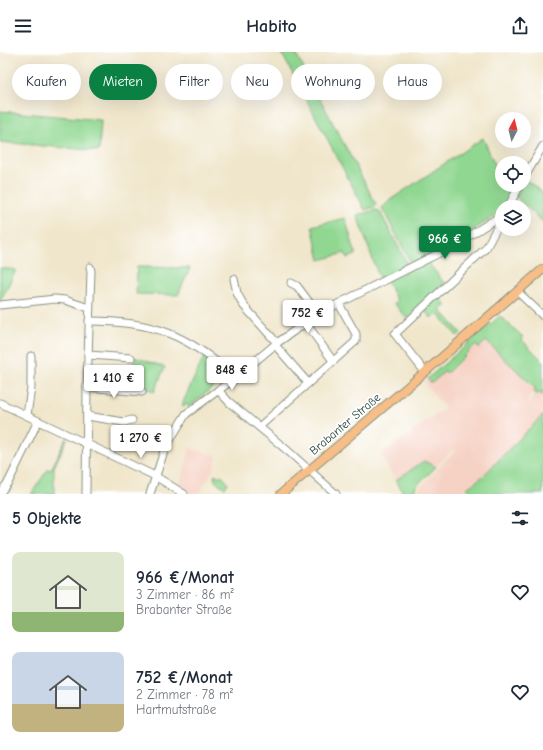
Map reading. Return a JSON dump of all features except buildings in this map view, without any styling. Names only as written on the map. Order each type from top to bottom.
[{"type":"main road","name":"Brabanter Straße","points":[[282,494],[543,269]]},
{"type":"street","points":[[531,166],[543,146]]},
{"type":"street","points":[[150,494],[165,448],[186,414],[235,378],[276,344],[318,314],[453,246],[495,221]]},
{"type":"street","points":[[425,372],[395,334],[486,248],[495,231]]},
{"type":"street","points":[[86,494],[90,267]]},
{"type":"street","points":[[234,279],[237,293],[244,306],[308,383]]},
{"type":"street","points":[[291,283],[296,286],[318,314]]},
{"type":"street","points":[[518,292],[543,316]]},
{"type":"street","points":[[0,305],[55,299],[64,300],[89,308]]},
{"type":"street","points":[[259,427],[356,341],[356,334],[339,304]]},
{"type":"street","points":[[89,321],[143,325],[172,334],[203,352],[235,378]]},
{"type":"street","points":[[306,323],[333,361]]},
{"type":"street","points":[[88,355],[131,358]]},
{"type":"street","points":[[27,415],[31,388],[31,356]]},
{"type":"street","points":[[87,387],[142,392]]},
{"type":"street","points":[[218,390],[229,402],[310,470],[336,494]]},
{"type":"street","points":[[0,403],[155,476],[184,494]]},
{"type":"street","points":[[87,416],[124,422],[132,420]]},
{"type":"street","points":[[0,493],[9,481],[38,421]]},
{"type":"shaded area","points":[[486,340],[535,388],[534,392],[530,394],[528,404],[530,404],[532,398],[536,394],[540,393],[543,396],[543,415],[482,477],[459,494],[416,494],[419,488],[456,450],[454,448],[436,467],[424,461],[396,480],[381,455],[445,408],[423,382],[427,379],[430,382],[445,371],[448,373],[476,345]]},
{"type":"shaded area","points":[[190,448],[215,455],[217,457],[213,470],[199,494],[191,494],[179,486]]},
{"type":"green space","points":[[281,52],[295,52],[301,64],[291,64],[291,71]]},
{"type":"green space","points":[[307,100],[321,100],[376,204],[374,207],[365,210]]},
{"type":"green space","points":[[0,111],[101,120],[99,151],[0,142]]},
{"type":"green space","points":[[483,138],[495,165],[495,192],[507,192],[510,198],[509,200],[495,200],[495,216],[452,243],[414,263],[410,261],[382,208],[390,200]]},
{"type":"green space","points":[[531,184],[543,193],[543,222],[531,211],[531,200],[519,200],[516,197],[518,192],[531,192]]},
{"type":"green space","points":[[376,210],[380,212],[407,263],[406,267],[380,280],[357,215]]},
{"type":"green space","points":[[345,218],[356,255],[347,258],[345,253],[320,260],[312,226]]},
{"type":"green space","points":[[427,261],[445,284],[407,319],[394,303],[397,301],[387,281]]},
{"type":"green space","points":[[137,267],[190,268],[178,295],[136,294]]},
{"type":"green space","points":[[0,268],[16,270],[0,302]]},
{"type":"green space","points":[[438,296],[446,305],[440,310],[461,333],[457,336],[437,313],[431,318],[424,310]]},
{"type":"green space","points":[[500,316],[523,337],[521,339],[543,361],[543,396],[540,393],[536,394],[534,392],[535,388],[486,341],[479,348],[475,345],[447,373],[445,371],[433,382],[430,382],[427,379]]},
{"type":"green space","points":[[134,357],[165,367],[154,392],[142,386],[133,386],[135,363],[133,360]]},
{"type":"green space","points":[[204,357],[225,373],[225,377],[189,407],[187,404],[183,407],[183,402]]},
{"type":"green space","points":[[543,415],[543,494],[473,494],[467,488],[482,477]]},
{"type":"green space","points":[[66,438],[67,439],[54,467],[54,494],[31,494],[48,469],[51,470]]},
{"type":"green space","points":[[424,461],[436,467],[416,486],[413,494],[404,494],[396,480]]},
{"type":"green space","points":[[216,474],[218,477],[221,475],[228,483],[225,488],[215,481],[214,476]]}]
